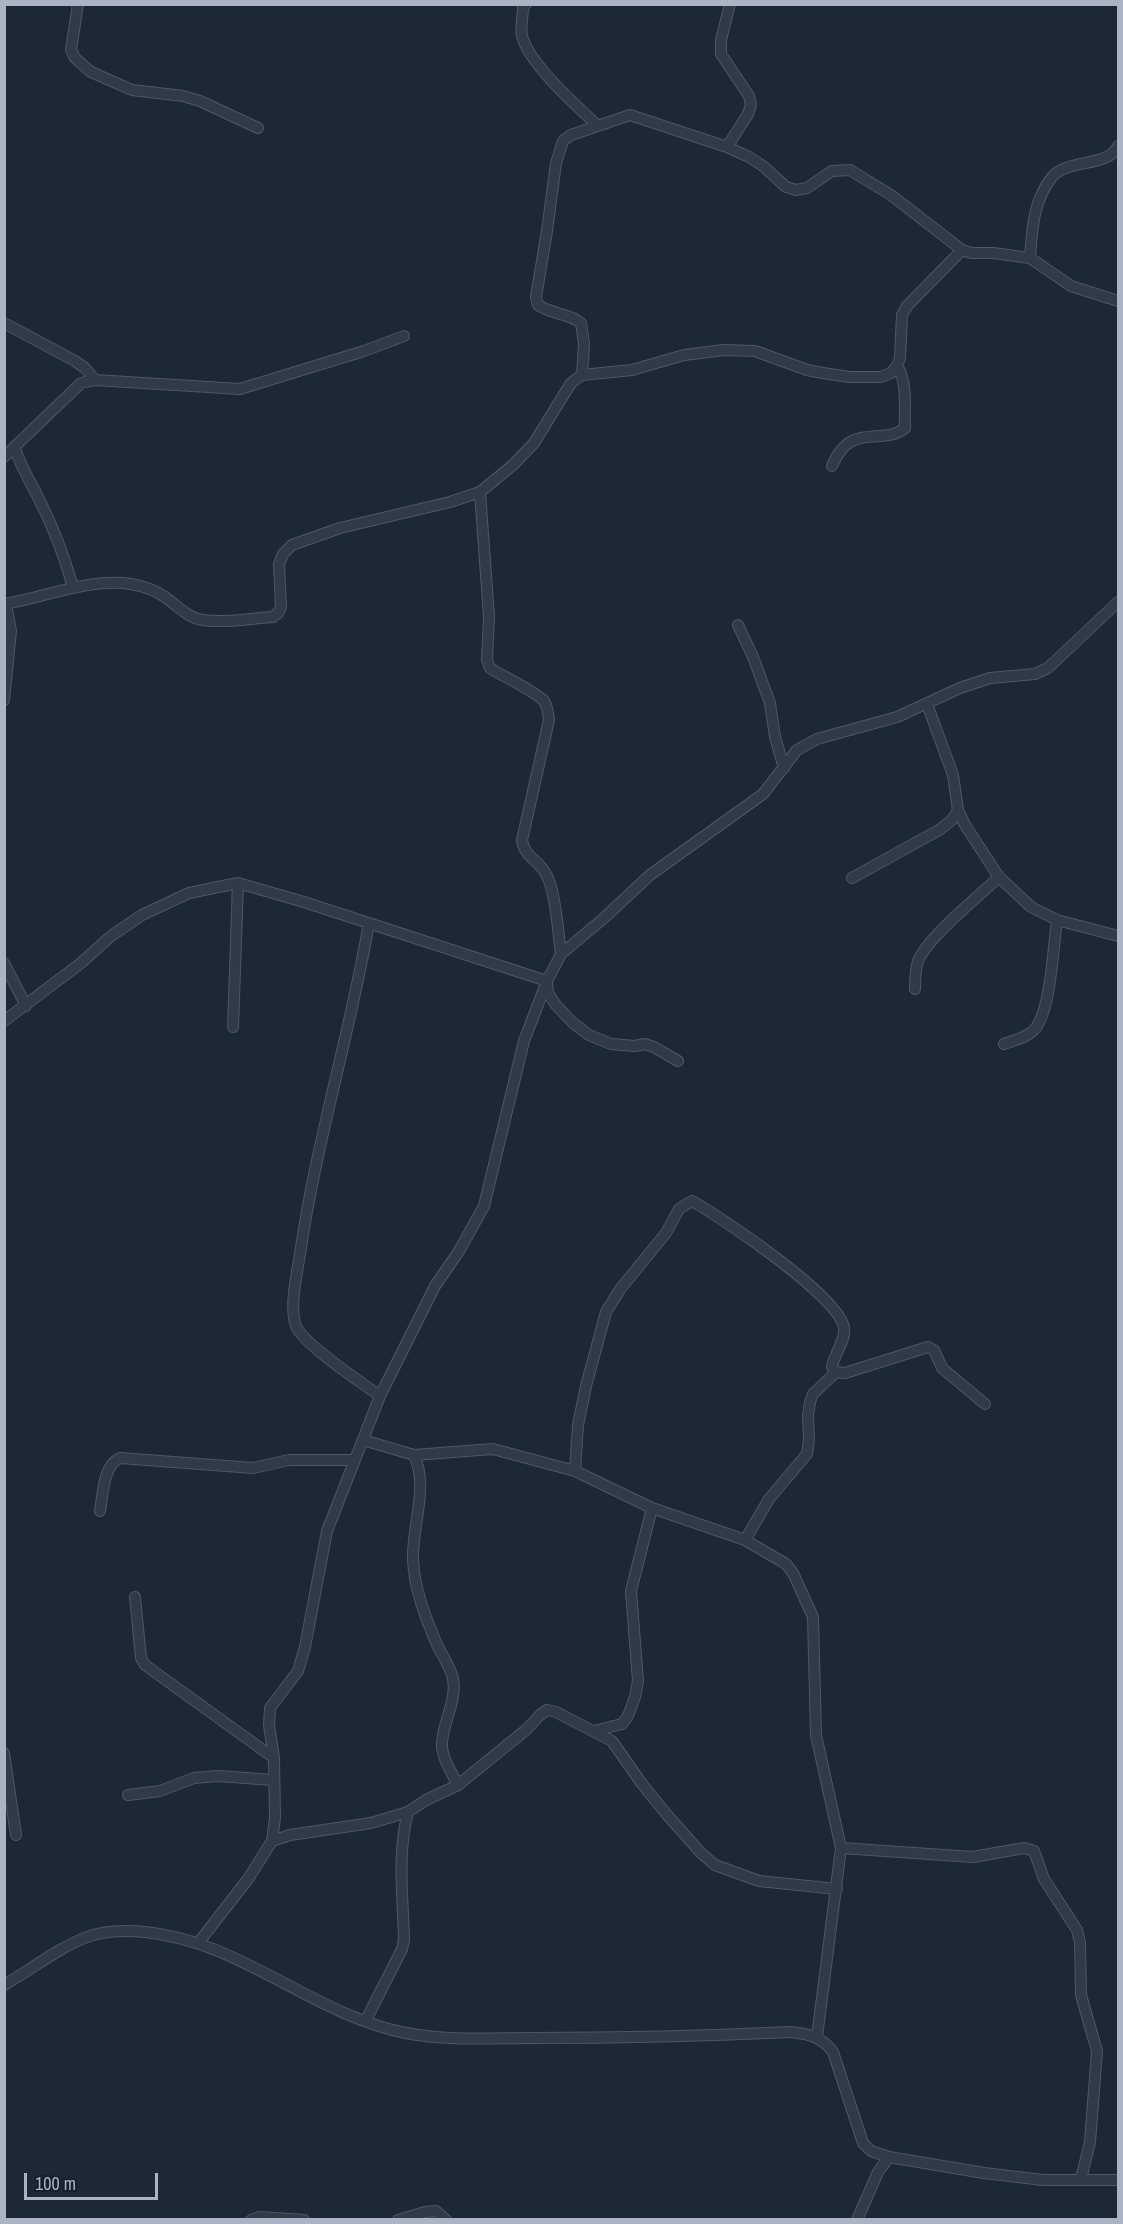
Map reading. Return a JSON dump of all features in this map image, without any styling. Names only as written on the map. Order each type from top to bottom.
[{"type":"street","points":[[78,4],[71,50],[75,58],[91,72],[132,90],[183,96],[200,101],[258,128]]},
{"type":"street","points":[[526,4],[523,8],[522,36],[533,57],[597,125]]},
{"type":"street","points":[[727,147],[748,114],[751,105],[748,96],[721,54],[721,40],[730,4]]},
{"type":"street","points":[[582,375],[584,344],[581,323],[574,317],[543,309],[537,305],[536,297],[558,151],[563,141],[572,135],[630,115],[727,147],[764,166],[786,187],[796,190],[807,188],[832,171],[850,170],[891,195],[962,250],[972,253],[993,253],[1030,258],[1071,286],[1119,301]]},
{"type":"street","points":[[1030,258],[1033,216],[1052,177],[1062,169],[1108,157],[1116,152],[1119,146]]},
{"type":"street","points":[[4,700],[10,631],[5,604],[73,587],[128,584],[147,588],[165,597],[192,617],[207,622],[273,617],[281,607],[279,564],[283,554],[292,545],[340,528],[450,502],[480,492],[513,465],[534,443],[571,383],[582,375],[632,370],[684,355],[724,350],[755,351],[807,369],[849,376],[882,377],[891,373],[900,358],[902,315],[907,306],[962,250]]},
{"type":"street","points":[[4,323],[75,361],[85,368],[95,380]]},
{"type":"street","points":[[4,457],[15,449],[81,383],[95,380],[160,382],[217,389],[240,389],[364,351],[404,336]]},
{"type":"street","points":[[832,466],[837,454],[848,444],[866,436],[900,433],[905,428],[904,387],[902,372],[897,366]]},
{"type":"street","points":[[15,449],[24,473],[64,556],[73,587]]},
{"type":"street","points":[[480,492],[489,616],[487,660],[490,668],[535,695],[548,708],[549,720],[522,840],[523,849],[546,873],[551,888],[561,954]]},
{"type":"street","points":[[199,1942],[248,1880],[272,1841],[275,1818],[270,1708],[298,1671],[305,1647],[327,1531],[380,1396],[435,1286],[459,1251],[484,1206],[524,1041],[547,981],[561,954],[650,874],[763,794],[797,750],[817,739],[897,717],[960,688],[990,678],[1035,674],[1048,668],[1119,602]]},
{"type":"street","points":[[738,625],[770,703],[775,737],[784,768]]},
{"type":"street","points":[[927,704],[953,775],[958,810],[965,825],[999,877],[1031,907],[1057,920],[1119,936]]},
{"type":"street","points":[[852,878],[939,830],[952,820],[958,810]]},
{"type":"street","points":[[915,989],[915,973],[919,958],[939,934],[999,877]]},
{"type":"street","points":[[4,1021],[111,936],[142,915],[189,893],[238,884],[369,923],[547,981]]},
{"type":"street","points":[[233,1027],[238,884]]},
{"type":"street","points":[[1004,1044],[1026,1036],[1035,1029],[1045,1009],[1057,920]]},
{"type":"street","points":[[369,923],[360,973],[308,1197],[297,1269],[294,1318],[297,1329],[309,1341],[343,1370],[380,1396]]},
{"type":"street","points":[[4,963],[27,1005]]},
{"type":"street","points":[[547,981],[548,993],[556,1005],[573,1023],[589,1035],[611,1044],[635,1046],[645,1044],[678,1062]]},
{"type":"street","points":[[575,1471],[578,1425],[606,1312],[621,1288],[666,1233],[679,1209],[692,1201],[713,1212],[792,1269],[837,1312],[844,1324],[845,1335],[833,1360],[832,1367],[836,1372],[845,1373],[928,1347],[934,1350],[942,1368],[985,1404]]},
{"type":"street","points":[[745,1540],[769,1500],[807,1454],[810,1402],[813,1394],[836,1372]]},
{"type":"street","points":[[363,1440],[414,1455],[493,1449],[575,1471],[652,1508],[745,1540],[786,1563],[794,1573],[813,1617],[816,1735],[841,1848],[817,2037]]},
{"type":"street","points":[[414,1455],[421,1474],[413,1557],[414,1572],[429,1628],[453,1676],[450,1707],[441,1745],[458,1785]]},
{"type":"street","points":[[100,1511],[108,1469],[113,1461],[120,1458],[253,1468],[289,1460],[354,1460]]},
{"type":"street","points":[[592,1732],[622,1724],[628,1716],[635,1697],[638,1681],[631,1591],[652,1508]]},
{"type":"street","points":[[135,1597],[141,1658],[145,1665],[274,1758]]},
{"type":"street","points":[[272,1841],[290,1835],[371,1823],[408,1812],[426,1800],[458,1785],[547,1710],[556,1712],[612,1741],[668,1816],[715,1865],[759,1881],[837,1889]]},
{"type":"street","points":[[4,1753],[16,1835]]},
{"type":"street","points":[[128,1795],[160,1791],[194,1778],[218,1776],[273,1780]]},
{"type":"street","points":[[366,2020],[402,1949],[404,1940],[401,1874],[404,1828],[408,1812]]},
{"type":"street","points":[[841,1848],[973,1857],[1024,1848],[1034,1851],[1044,1879],[1079,1936],[1081,1995],[1097,2051],[1090,2142],[1081,2179]]},
{"type":"street","points":[[4,1984],[87,1937],[105,1932],[132,1930],[163,1933],[199,1942],[251,1964],[330,2006],[406,2033],[454,2038],[596,2038],[791,2032],[817,2037],[829,2046],[837,2059],[863,2143],[871,2151],[889,2157],[1008,2176],[1043,2180],[1119,2180]]},
{"type":"street","points":[[857,2220],[878,2172],[889,2157]]},
{"type":"street","points":[[398,2220],[436,2211],[446,2220]]},
{"type":"street","points":[[251,2220],[258,2217],[303,2220]]}]
